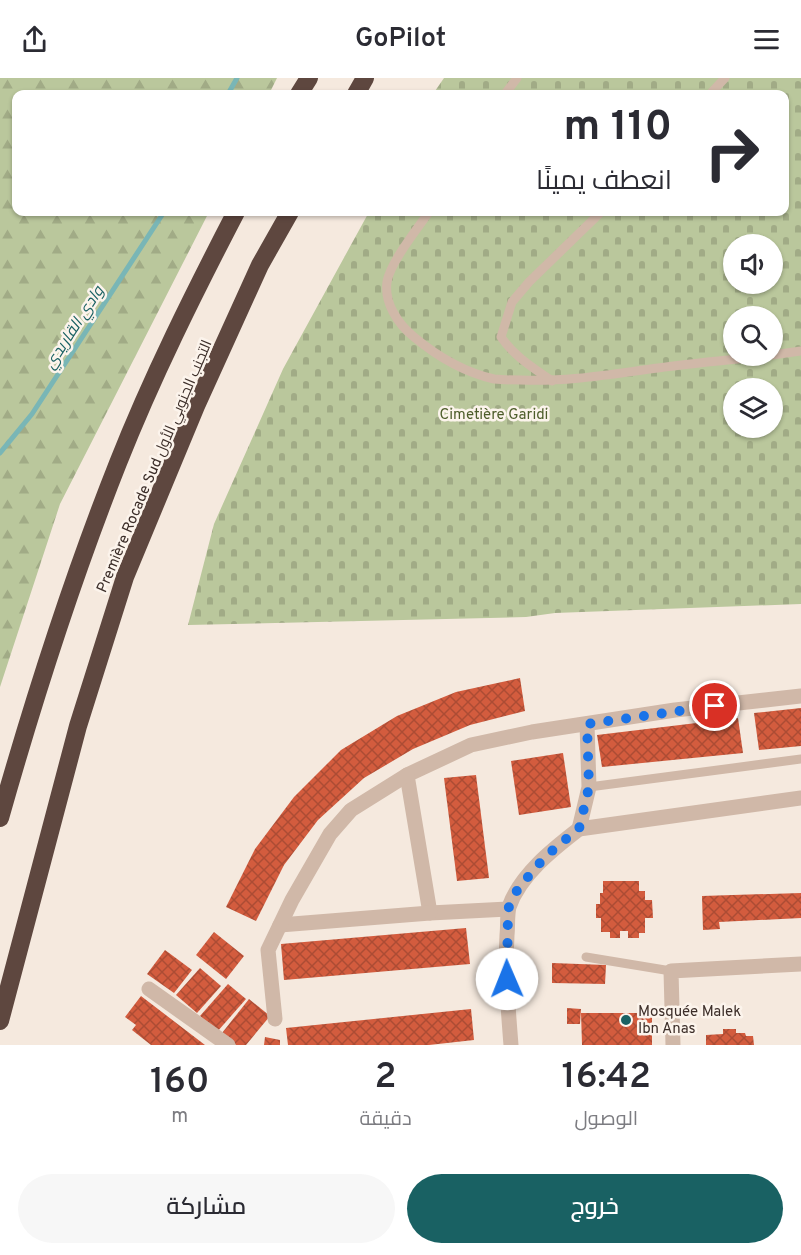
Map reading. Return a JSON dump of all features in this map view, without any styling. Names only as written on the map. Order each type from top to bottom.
[{"type":"highway","name":"Première Rocade Sud التجنب الجنوبي الأول","points":[[0,818],[61,616],[118,462],[190,303],[235,216]]},
{"type":"highway","name":"Première Rocade Sud التجنب الجنوبي الأول","points":[[0,1022],[78,726],[125,577],[196,406],[260,265],[288,216]]},
{"type":"street","points":[[275,1019],[268,950],[307,872],[330,834],[351,810],[407,775],[471,745],[531,732],[675,710],[801,696]]},
{"type":"street","points":[[579,829],[589,787],[587,724]]},
{"type":"street","points":[[407,775],[430,913]]},
{"type":"street","points":[[509,1045],[506,958],[508,909],[516,892],[557,846],[579,829],[801,798]]},
{"type":"street","points":[[280,925],[508,909]]},
{"type":"street","points":[[673,1045],[671,970],[801,964]]},
{"type":"street","points":[[149,989],[228,1045]]},
{"type":"lane","points":[[714,90],[725,78]]},
{"type":"lane","points":[[426,216],[392,268],[387,282],[387,296],[394,314],[407,332],[430,351],[463,370],[496,379],[552,381],[723,361]]},
{"type":"lane","points":[[552,381],[518,358],[508,347],[501,337],[503,325],[512,302],[529,282],[598,216]]},
{"type":"lane","points":[[783,353],[801,351]]},
{"type":"lane","points":[[589,787],[801,759]]},
{"type":"lane","points":[[586,957],[671,970]]},
{"type":"green space","points":[[0,78],[277,78],[271,90],[12,90],[12,216],[207,216],[60,504],[0,687]]},
{"type":"green space","name":"Cimetière Garidi","points":[[444,78],[801,78],[801,604],[555,613],[526,617],[188,625],[214,524],[283,369],[367,216],[789,216],[789,90],[436,90]]},
{"type":"building","points":[[520,678],[525,711],[470,725],[413,749],[364,778],[318,820],[284,865],[256,921],[226,907],[255,849],[294,797],[341,750],[397,716],[456,692]]},
{"type":"building","points":[[801,708],[801,746],[759,750],[754,713]]},
{"type":"building","points":[[738,718],[743,753],[602,767],[597,735]]},
{"type":"building","points":[[563,753],[571,807],[519,815],[511,761]]},
{"type":"building","points":[[476,775],[489,878],[457,881],[444,778]]},
{"type":"building","points":[[603,881],[639,881],[639,891],[645,891],[645,900],[652,900],[653,918],[645,918],[645,933],[639,933],[639,938],[628,938],[628,931],[620,931],[620,938],[610,938],[610,932],[601,932],[601,918],[596,918],[596,904],[600,904]]},
{"type":"building","points":[[801,893],[801,918],[719,922],[720,929],[703,930],[702,896]]},
{"type":"building","points":[[466,928],[470,964],[284,980],[281,944]]},
{"type":"building","points":[[214,932],[244,956],[226,979],[196,955]]},
{"type":"building","points":[[165,950],[192,970],[174,993],[147,974]]},
{"type":"building","points":[[552,963],[606,965],[605,984],[552,983]]},
{"type":"building","points":[[200,968],[221,986],[197,1013],[176,995]]},
{"type":"building","points":[[228,984],[246,999],[217,1032],[200,1016]]},
{"type":"building","points":[[141,996],[205,1045],[151,1045],[132,1030],[136,1025],[125,1017]]},
{"type":"building","points":[[249,999],[270,1016],[246,1045],[236,1045],[222,1033]]},
{"type":"building","points":[[567,1008],[581,1009],[580,1024],[567,1024]]},
{"type":"building","points":[[471,1009],[474,1040],[429,1045],[288,1045],[286,1028]]},
{"type":"building","points":[[581,1013],[652,1013],[652,1045],[582,1045]]},
{"type":"building","points":[[723,1029],[736,1029],[736,1033],[753,1036],[754,1045],[706,1045],[706,1035],[723,1034]]},
{"type":"building","points":[[265,1037],[280,1040],[280,1045],[264,1045]]},
{"type":"waterway","name":"وادي القاريدي","points":[[230,90],[237,78]]},
{"type":"waterway","name":"وادي القاريدي","points":[[0,453],[32,414],[161,216]]},
{"type":"place","name":"Mosquée Malek Ibn Anas","points":[[626,1020]]},
{"type":"route","points":[[507,979],[508,909],[516,892],[535,868],[557,846],[579,829],[589,787],[587,724],[715,706]]}]
